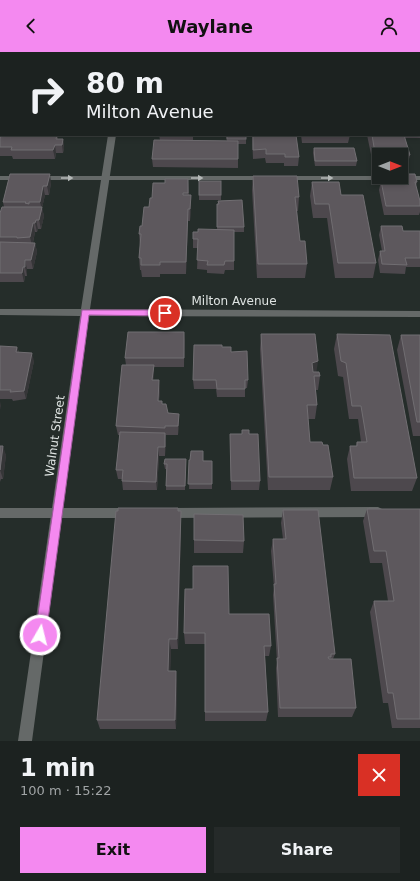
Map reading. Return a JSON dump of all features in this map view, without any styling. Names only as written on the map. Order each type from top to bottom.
[{"type":"street","name":"Walnut Street","points":[[25,741],[85,312],[112,136]]},
{"type":"street","points":[[0,178],[420,178]]},
{"type":"street","name":"Milton Avenue","points":[[0,312],[420,314]]},
{"type":"street","points":[[160,513],[388,512]]},
{"type":"street","points":[[0,513],[145,513]]},
{"type":"building","points":[[1,136],[57,136],[56,139],[63,139],[62,145],[55,145],[53,150],[11,150],[12,147],[0,147]]},
{"type":"building","points":[[227,136],[246,136],[246,139],[227,139]]},
{"type":"building","points":[[253,136],[296,136],[299,157],[285,157],[285,154],[266,154],[266,149],[253,150]]},
{"type":"building","points":[[372,136],[404,136],[408,148],[374,148]]},
{"type":"building","points":[[154,140],[238,141],[238,159],[152,159]]},
{"type":"building","points":[[314,148],[354,148],[357,161],[315,161]]},
{"type":"building","points":[[10,174],[50,174],[47,186],[43,186],[40,202],[29,202],[29,204],[25,203],[26,202],[3,202]]},
{"type":"building","points":[[408,174],[415,174],[417,182],[415,182],[420,206],[386,206],[382,184],[408,184]]},
{"type":"building","points":[[253,176],[297,176],[299,197],[295,197],[300,241],[305,241],[307,264],[258,264]]},
{"type":"building","points":[[165,179],[188,179],[188,193],[183,193],[183,195],[191,195],[190,209],[188,209],[186,262],[160,262],[160,265],[141,265],[141,258],[139,258],[141,234],[139,234],[140,226],[142,226],[144,207],[149,207],[150,198],[152,198],[153,183],[165,183]]},
{"type":"building","points":[[199,181],[221,181],[221,195],[199,195]]},
{"type":"building","points":[[312,182],[339,182],[341,195],[363,195],[376,263],[338,263],[329,204],[315,204]]},
{"type":"building","points":[[242,200],[244,227],[217,227],[218,201]]},
{"type":"building","points":[[2,207],[42,207],[39,220],[36,220],[35,223],[33,223],[30,237],[0,237],[0,213]]},
{"type":"building","points":[[381,226],[402,226],[403,231],[420,231],[420,258],[405,258],[407,265],[382,264],[380,251],[385,251]]},
{"type":"building","points":[[198,229],[234,230],[234,261],[225,261],[224,265],[207,265],[208,261],[197,260],[198,239],[193,239],[193,232],[198,232]]},
{"type":"building","points":[[0,242],[35,243],[31,260],[25,260],[25,267],[23,267],[22,273],[0,273]]},
{"type":"building","points":[[128,332],[184,332],[184,358],[125,358]]},
{"type":"building","points":[[261,334],[315,334],[318,361],[312,363],[313,372],[319,372],[320,376],[314,376],[317,405],[307,405],[310,442],[322,442],[323,445],[328,445],[333,477],[269,477]]},
{"type":"building","points":[[337,334],[390,335],[417,478],[354,478],[350,446],[357,446],[357,442],[367,442],[361,406],[352,406],[346,363],[341,361]]},
{"type":"building","points":[[401,335],[420,335],[420,422],[417,422]]},
{"type":"building","points":[[194,345],[222,345],[222,347],[231,347],[231,352],[247,351],[248,380],[245,380],[245,389],[217,389],[216,380],[193,380]]},
{"type":"building","points":[[0,346],[17,347],[16,352],[32,353],[24,391],[10,392],[11,390],[0,390]]},
{"type":"building","points":[[122,365],[154,365],[152,380],[159,380],[158,401],[162,401],[162,404],[166,404],[168,413],[179,414],[178,426],[165,426],[165,428],[116,426]]},
{"type":"building","points":[[242,430],[249,430],[249,434],[258,434],[260,481],[231,481],[230,434],[242,434]]},
{"type":"building","points":[[120,432],[165,433],[165,447],[158,447],[156,482],[122,481],[123,470],[116,470]]},
{"type":"building","points":[[0,446],[3,446],[0,470]]},
{"type":"building","points":[[191,451],[203,451],[203,461],[212,461],[212,484],[188,484]]},
{"type":"building","points":[[165,459],[186,459],[185,486],[166,486],[167,464],[164,464]]},
{"type":"building","points":[[118,508],[178,508],[178,511],[181,511],[177,639],[169,639],[168,671],[176,671],[175,720],[97,720],[116,511],[118,511]]},
{"type":"building","points":[[367,509],[420,509],[420,719],[397,719],[393,693],[388,693],[374,601],[394,601],[386,551],[374,551]]},
{"type":"building","points":[[283,510],[318,510],[335,654],[331,654],[331,657],[328,657],[329,659],[351,659],[356,708],[280,708],[273,539],[286,539]]},
{"type":"building","points":[[194,514],[243,515],[244,541],[194,540]]},
{"type":"building","points":[[193,566],[228,566],[229,614],[269,614],[271,646],[264,646],[268,712],[205,712],[205,633],[184,633],[185,589],[193,589]]},
{"type":"route","points":[[40,635],[85,312],[165,313]]}]
